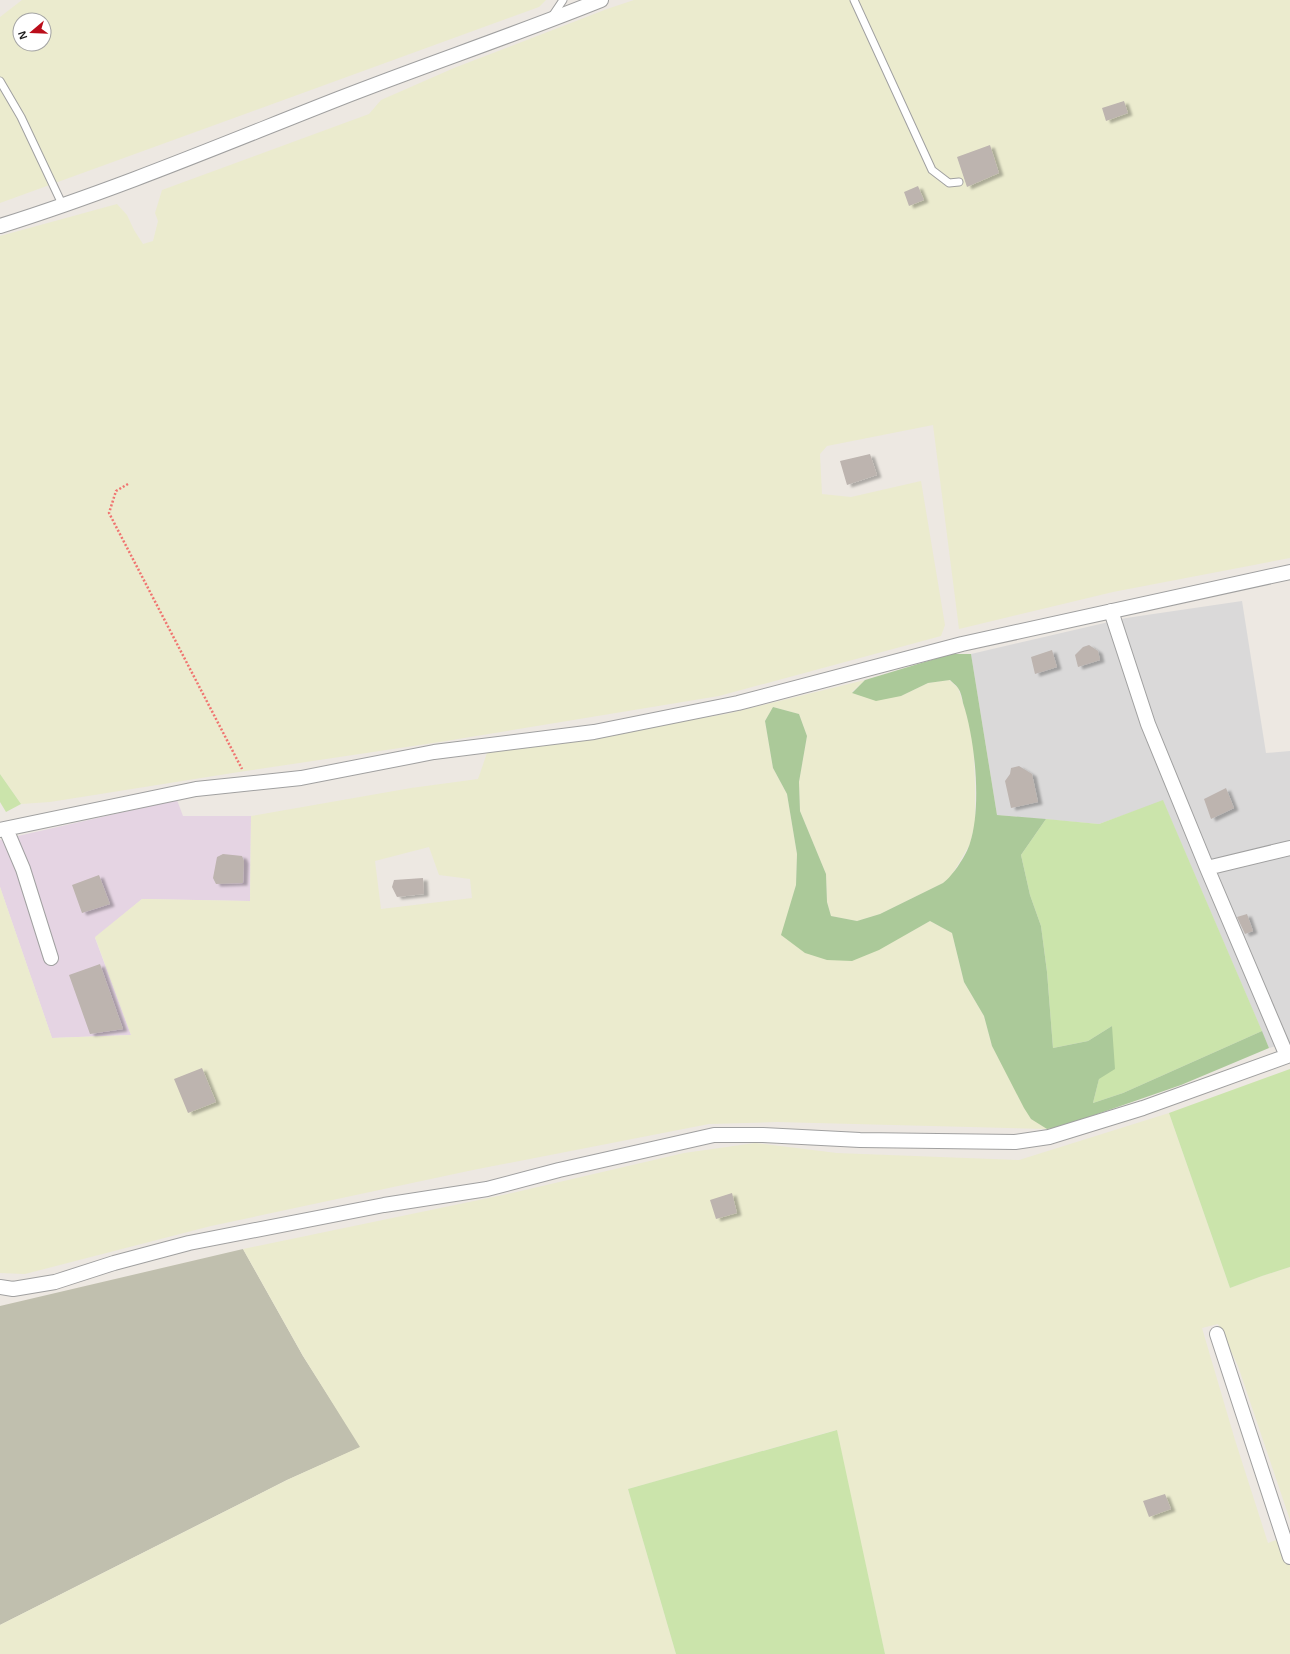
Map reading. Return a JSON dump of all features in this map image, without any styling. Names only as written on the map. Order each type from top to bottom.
[{"type":"street","points":[[0,226],[86,198],[354,93],[601,0]]},
{"type":"street","points":[[51,958],[24,869],[3,830],[196,789],[301,778],[434,752],[594,732],[738,703],[962,644],[1290,572]]},
{"type":"street","points":[[0,1287],[13,1288],[55,1282],[114,1263],[189,1243],[384,1205],[487,1189],[567,1168],[714,1135],[763,1135],[860,1140],[999,1142],[1015,1142],[1049,1138],[1143,1108],[1288,1055],[1207,868],[1148,724],[1111,611]]},
{"type":"street","points":[[1207,868],[1290,848]]},
{"type":"street","points":[[1217,1334],[1290,1557]]},
{"type":"lane","points":[[548,21],[563,0]]},
{"type":"lane","points":[[854,0],[932,170],[949,183],[959,182]]},
{"type":"lane","points":[[0,81],[21,116],[63,206]]},
{"type":"path","points":[[128,484],[116,491],[109,513],[249,783]]},
{"type":"shaded area","points":[[1242,601],[1266,753],[1290,751],[1290,1042],[1269,1048],[1163,801],[1099,824],[997,815],[971,654],[1126,618]]},
{"type":"shaded area","points":[[177,800],[183,816],[251,816],[250,901],[142,899],[95,938],[131,1035],[52,1038],[0,887],[0,840]]},
{"type":"shaded area","points":[[243,1249],[303,1356],[361,1447],[287,1480],[0,1625],[0,1306]]},
{"type":"green space","points":[[22,0],[546,0],[539,7],[0,203],[0,17]]},
{"type":"green space","points":[[634,0],[1290,0],[1290,558],[1113,592],[959,629],[933,425],[827,446],[820,454],[822,494],[851,497],[921,481],[945,625],[941,636],[719,696],[440,742],[50,802],[21,804],[0,774],[0,236],[117,204],[127,215],[143,244],[153,241],[158,221],[155,213],[162,190],[369,114],[381,100],[454,68]]},
{"type":"green space","points":[[951,654],[971,654],[997,815],[1046,819],[1021,855],[1030,895],[1041,926],[1047,972],[1053,1048],[1088,1041],[1112,1026],[1115,1069],[1099,1079],[1093,1103],[1123,1093],[1262,1031],[1269,1048],[1181,1085],[1060,1127],[1047,1129],[1031,1119],[992,1046],[984,1016],[964,982],[952,933],[930,921],[879,950],[852,961],[827,960],[805,953],[781,935],[796,885],[797,854],[787,794],[773,768],[765,721],[773,707],[799,714],[807,736],[799,782],[800,811],[826,874],[827,902],[831,916],[857,921],[880,914],[943,883],[963,859],[970,843],[976,811],[976,773],[971,735],[961,693],[957,687],[950,680],[928,683],[901,696],[876,701],[852,693],[865,680]]},
{"type":"green space","points":[[865,680],[852,692],[901,696],[928,683],[949,680],[958,688],[968,718],[973,740],[975,823],[970,844],[950,878],[943,883],[880,914],[857,921],[831,916],[827,902],[826,874],[800,811],[799,782],[807,736],[799,714],[773,707],[765,721],[773,768],[787,794],[797,854],[796,885],[782,935],[907,934],[930,921],[952,933],[964,982],[984,1016],[992,1046],[1031,1118],[1047,1129],[777,1122],[709,1124],[473,1170],[211,1226],[25,1274],[0,1273],[0,887],[52,1038],[131,1035],[95,937],[142,899],[250,901],[251,816],[411,788],[478,779],[487,753],[726,714]],"holes":[[[429,847],[439,875],[470,879],[472,898],[381,909],[375,861]]]},
{"type":"green space","points":[[0,774],[21,804],[6,812],[0,802]]},
{"type":"green space","points":[[1163,800],[1262,1031],[1123,1093],[1093,1103],[1112,1026],[1088,1041],[1053,1048],[1047,972],[1041,926],[1030,895],[1021,855],[1046,819],[1099,824]]},
{"type":"green space","points":[[1290,1069],[1290,1267],[1230,1288],[1169,1113]]},
{"type":"green space","points":[[1169,1113],[1230,1288],[1290,1267],[1290,1520],[1238,1366],[1218,1324],[1202,1328],[1235,1440],[1268,1543],[1290,1535],[1290,1654],[885,1654],[836,1430],[628,1489],[676,1654],[0,1654],[0,1625],[287,1480],[360,1447],[303,1356],[243,1249],[512,1193],[684,1153],[755,1143],[837,1153],[1019,1160]]},
{"type":"green space","points":[[837,1430],[885,1654],[676,1654],[628,1489]]},
{"type":"building","points":[[1124,101],[1128,113],[1106,121],[1102,108]]},
{"type":"building","points":[[990,145],[999,173],[967,187],[957,157]]},
{"type":"building","points":[[918,186],[924,200],[909,206],[904,192]]},
{"type":"building","points":[[870,454],[877,475],[847,485],[840,461]]},
{"type":"building","points":[[1089,645],[1098,651],[1100,660],[1078,667],[1075,655],[1083,647]]},
{"type":"building","points":[[1052,650],[1057,667],[1035,674],[1031,657]]},
{"type":"building","points":[[1019,766],[1032,774],[1038,802],[1011,808],[1005,781],[1010,774],[1011,768]]},
{"type":"building","points":[[1226,788],[1234,808],[1211,819],[1204,799]]},
{"type":"building","points":[[223,854],[242,856],[244,861],[243,883],[216,884],[213,878],[217,857]]},
{"type":"building","points":[[99,875],[110,904],[82,913],[72,885]]},
{"type":"building","points":[[423,878],[424,894],[397,897],[392,887],[394,880]]},
{"type":"building","points":[[1247,914],[1253,931],[1245,934],[1237,917]]},
{"type":"building","points":[[100,964],[123,1029],[90,1034],[69,975]]},
{"type":"building","points":[[202,1068],[216,1102],[188,1113],[174,1079]]},
{"type":"building","points":[[732,1193],[737,1213],[716,1219],[710,1200]]},
{"type":"building","points":[[1165,1494],[1171,1509],[1149,1517],[1143,1501]]}]
